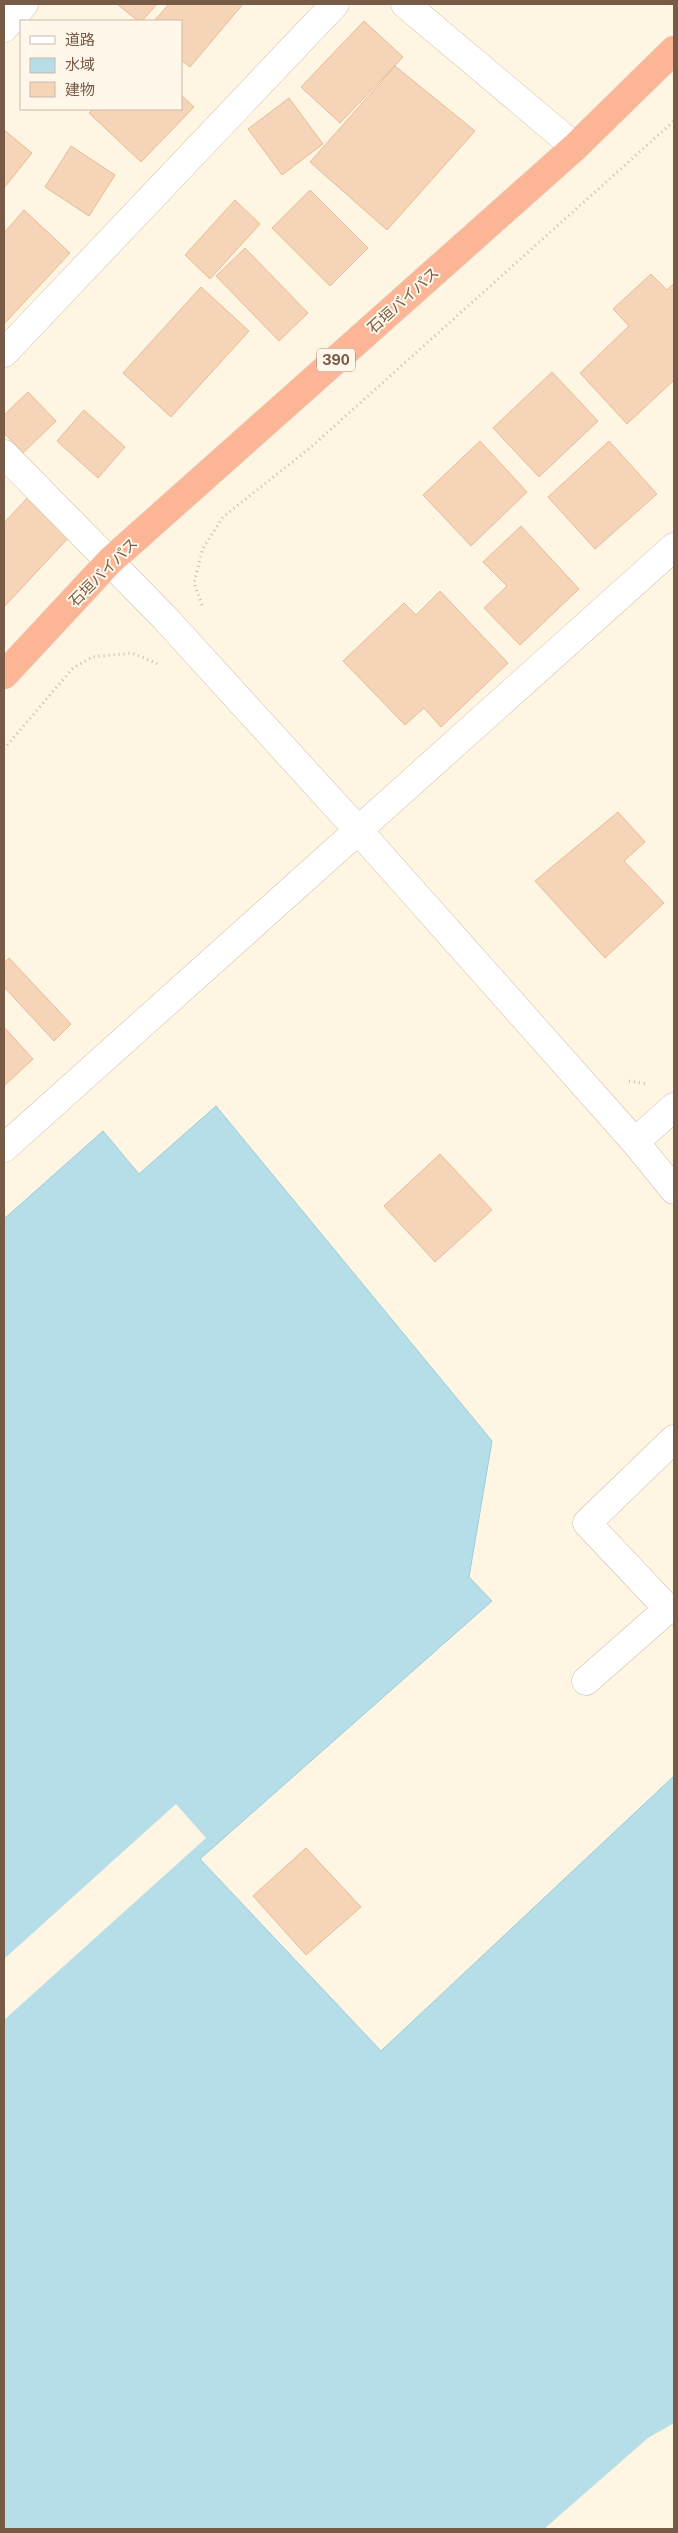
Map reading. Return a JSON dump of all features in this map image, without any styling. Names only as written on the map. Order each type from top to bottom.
[{"type":"highway","name":"石垣バイパス","points":[[4,675],[110,561],[575,147],[674,50]]},
{"type":"street","points":[[4,28],[24,4]]},
{"type":"street","points":[[4,353],[335,4]]},
{"type":"street","points":[[405,4],[575,147]]},
{"type":"street","points":[[4,454],[110,561],[358,830],[635,1142],[674,1190]]},
{"type":"street","points":[[4,1148],[674,547]]},
{"type":"street","points":[[635,1142],[674,1107]]},
{"type":"street","points":[[586,1680],[668,1609],[586,1523],[674,1439]]},
{"type":"path","points":[[203,607],[194,582],[203,548],[223,517],[310,448],[674,122]]},
{"type":"path","points":[[4,749],[72,669],[92,657],[132,653],[164,667]]},
{"type":"water","points":[[216,1106],[492,1441],[469,1577],[492,1601],[200,1859],[381,2051],[674,1776],[674,2529],[4,2529],[4,1219],[103,1131],[139,1174]]},
{"type":"pier","points":[[176,1804],[206,1838],[4,2020],[4,1959]]},
{"type":"pier","points":[[674,2423],[674,2529],[544,2529],[648,2438]]},
{"type":"building","points":[[117,4],[157,4],[143,20],[137,20]]},
{"type":"building","points":[[169,4],[243,4],[190,67],[182,61],[182,20],[155,20]]},
{"type":"building","points":[[364,21],[403,57],[340,123],[301,87]]},
{"type":"building","points":[[395,66],[475,131],[387,230],[310,162]]},
{"type":"building","points":[[182,96],[194,107],[141,162],[89,113],[92,110],[182,110]]},
{"type":"building","points":[[289,98],[323,144],[282,175],[248,129]]},
{"type":"building","points":[[4,130],[32,153],[4,188]]},
{"type":"building","points":[[71,146],[115,175],[89,216],[45,187]]},
{"type":"building","points":[[310,190],[368,248],[330,286],[272,228]]},
{"type":"building","points":[[235,200],[260,224],[210,279],[185,255]]},
{"type":"building","points":[[24,210],[70,253],[4,324],[4,233]]},
{"type":"building","points":[[245,248],[308,313],[279,341],[216,276]]},
{"type":"building","points":[[651,274],[667,290],[674,283],[674,380],[627,424],[580,373],[629,326],[613,309]]},
{"type":"building","points":[[201,287],[249,331],[171,417],[123,373]]},
{"type":"building","points":[[552,372],[598,421],[539,477],[493,428]]},
{"type":"building","points":[[28,392],[56,421],[23,453],[4,433],[4,415]]},
{"type":"building","points":[[84,410],[125,447],[98,478],[57,441]]},
{"type":"building","points":[[480,441],[527,492],[471,546],[423,495]]},
{"type":"building","points":[[609,441],[657,494],[595,549],[548,497]]},
{"type":"building","points":[[29,496],[71,535],[4,607],[4,523]]},
{"type":"building","points":[[521,526],[579,589],[520,645],[484,608],[507,586],[483,562]]},
{"type":"building","points":[[440,591],[508,663],[441,727],[424,708],[405,725],[343,661],[404,603],[416,615]]},
{"type":"building","points":[[618,812],[645,842],[624,861],[664,903],[605,958],[535,881]]},
{"type":"building","points":[[9,958],[71,1024],[54,1041],[4,987],[4,963]]},
{"type":"building","points":[[4,1027],[33,1059],[4,1086]]},
{"type":"building","points":[[440,1154],[492,1210],[435,1262],[384,1206]]},
{"type":"building","points":[[306,1848],[361,1907],[306,1955],[253,1896]]}]
